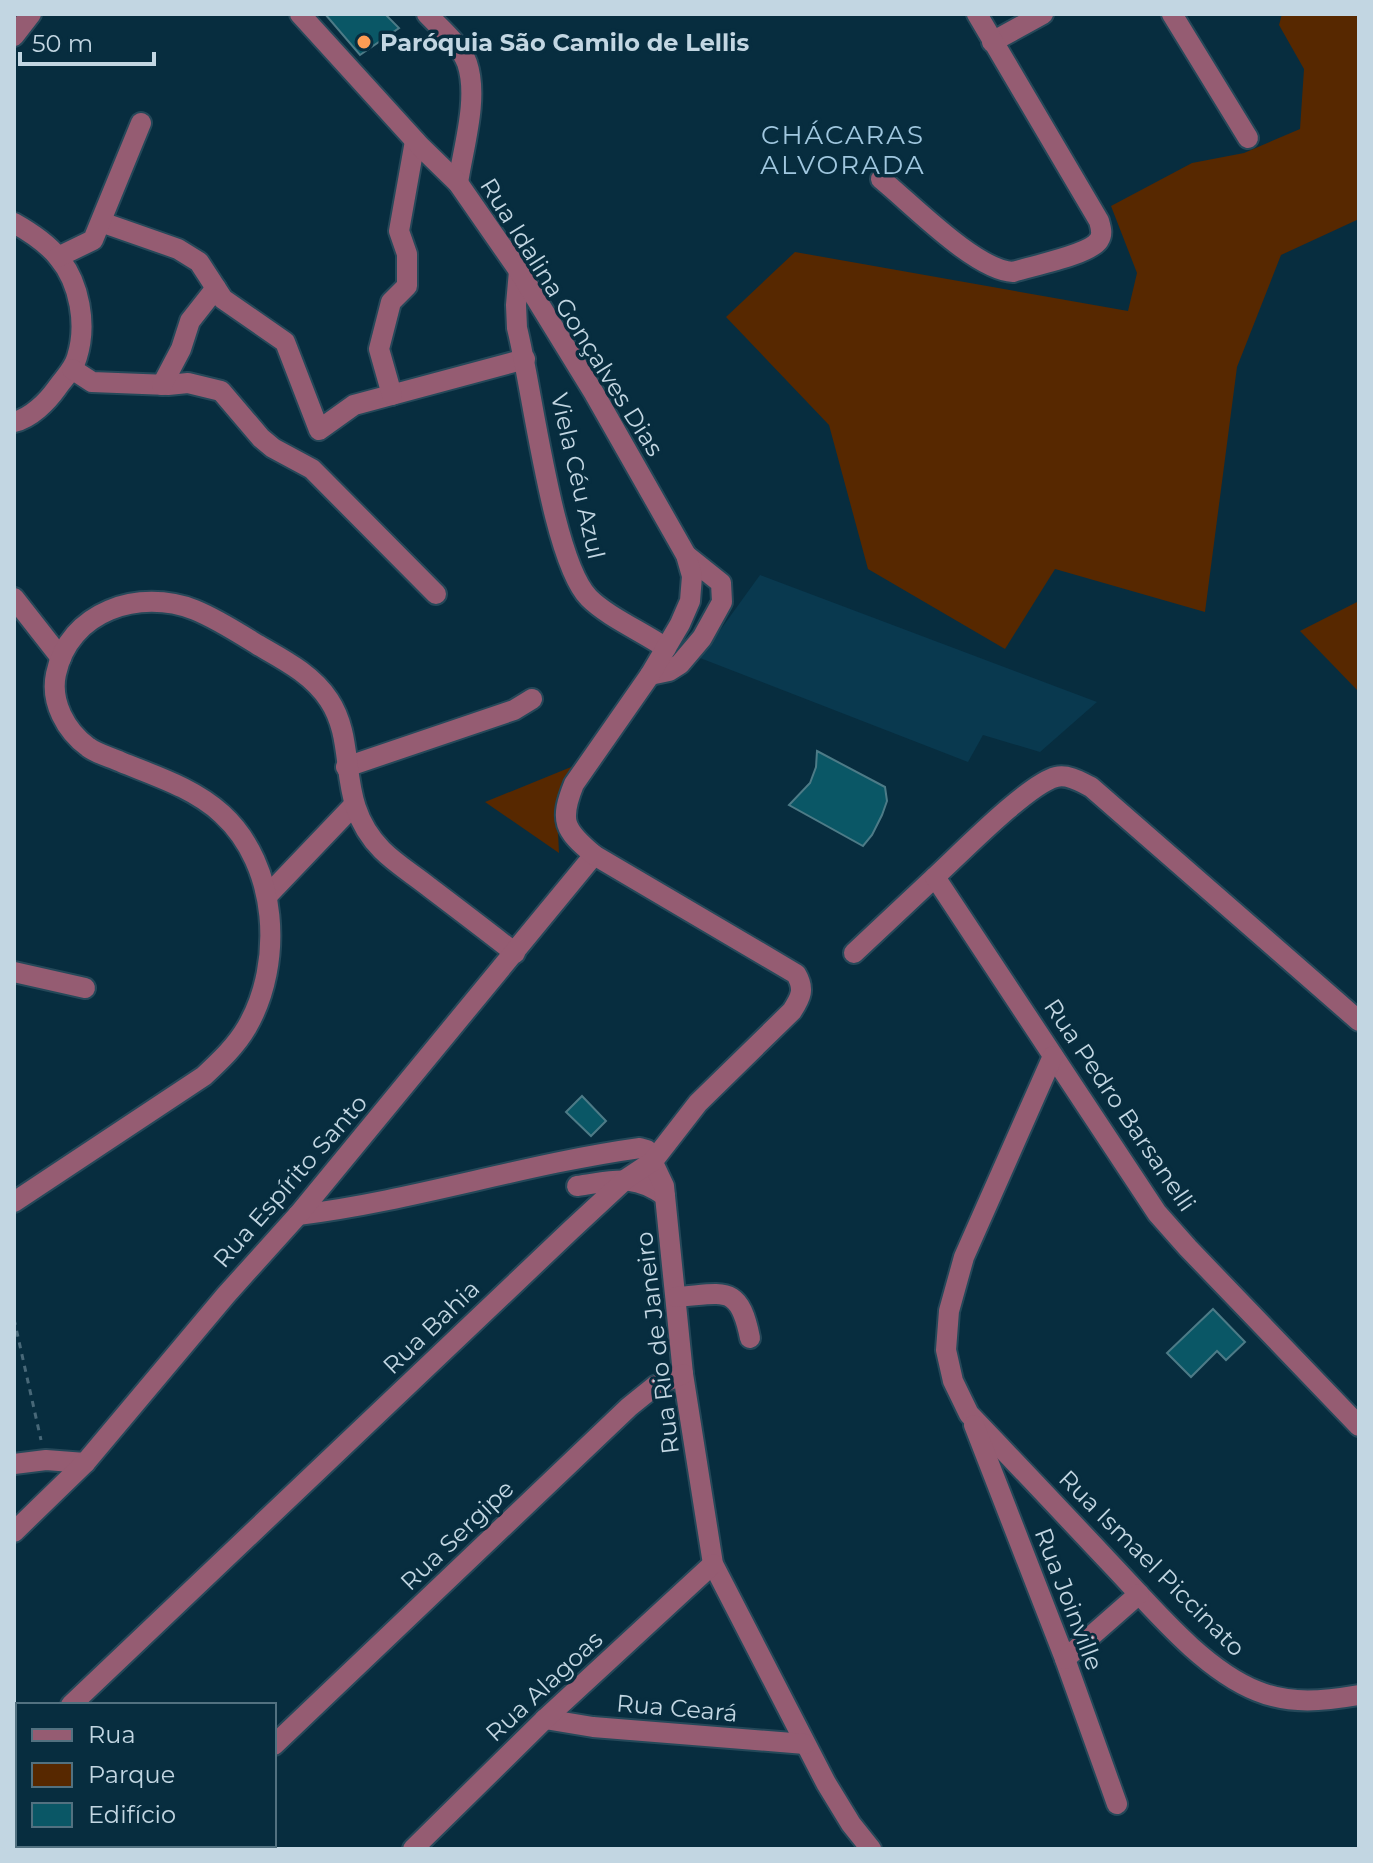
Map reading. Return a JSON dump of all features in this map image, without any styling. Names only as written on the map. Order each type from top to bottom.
[{"type":"street","points":[[14,36],[31,14]]},
{"type":"street","name":"Rua Idalina Gonçalves Dias","points":[[300,14],[415,141],[458,183],[519,271],[594,393],[686,555],[692,576],[690,601],[650,675]]},
{"type":"street","points":[[427,14],[457,46],[467,63],[471,108],[458,183]]},
{"type":"street","points":[[881,179],[975,258],[1000,271],[1013,272],[1088,249],[1100,239],[1099,221],[977,14]]},
{"type":"street","points":[[992,42],[1043,14]]},
{"type":"street","points":[[1172,14],[1248,138]]},
{"type":"street","points":[[58,257],[93,240],[141,123]]},
{"type":"street","points":[[392,395],[379,349],[391,302],[407,286],[407,254],[399,231],[415,141]]},
{"type":"street","points":[[101,222],[178,249],[199,262],[223,299],[285,342],[319,430],[354,405],[525,359]]},
{"type":"street","points":[[14,223],[34,235],[58,257],[71,279],[79,304],[82,331],[72,369],[47,402],[14,422]]},
{"type":"street","name":"Viela Céu Azul","points":[[519,271],[517,328],[555,514],[578,583],[599,606],[666,648]]},
{"type":"street","points":[[162,385],[181,349],[190,321],[216,288]]},
{"type":"street","points":[[72,369],[92,382],[188,383],[221,391],[261,438],[312,469],[436,594]]},
{"type":"street","name":"Rua Idalina Gonçalves Dias","points":[[650,675],[669,671],[680,664],[702,638],[722,602],[721,583],[686,555]]},
{"type":"street","points":[[14,598],[61,658]]},
{"type":"street","points":[[14,1202],[204,1076],[228,1053],[248,1025],[262,988],[270,952],[268,895],[242,837],[222,813],[182,787],[89,748],[74,734],[57,704],[55,674],[73,635],[86,622],[124,603],[168,603],[193,609],[297,667],[315,683],[329,699],[340,720],[353,806],[381,850],[515,953]]},
{"type":"street","points":[[594,855],[568,830],[564,820],[566,804],[574,784],[650,675]]},
{"type":"street","points":[[346,767],[514,710],[532,699]]},
{"type":"street","points":[[854,953],[1036,786],[1058,776],[1075,779],[1091,787],[1359,1021]]},
{"type":"street","points":[[268,895],[353,806]]},
{"type":"street","name":"Rua Espírito Santo","points":[[14,1532],[85,1463],[226,1295],[298,1215],[594,855]]},
{"type":"street","name":"Rua Bahia","points":[[73,1703],[571,1230],[626,1179],[653,1161],[698,1103],[792,1011],[801,997],[802,985],[796,974],[594,855]]},
{"type":"street","name":"Rua Pedro Barsanelli","points":[[935,877],[1157,1213],[1359,1426]]},
{"type":"street","points":[[14,972],[85,988]]},
{"type":"street","name":"Rua Ismael Piccinato","points":[[1053,1056],[964,1257],[949,1311],[946,1350],[953,1381],[969,1414],[1139,1594],[1227,1676],[1258,1692],[1292,1701],[1359,1695]]},
{"type":"street","points":[[298,1215],[360,1208],[581,1156],[640,1148],[647,1150],[653,1161]]},
{"type":"street","points":[[571,1230],[581,1156]]},
{"type":"street","name":"Rua Rio de Janeiro","points":[[653,1161],[661,1176],[665,1196],[683,1374],[713,1564],[805,1744],[851,1824],[871,1849]]},
{"type":"street","points":[[577,1186],[626,1179],[644,1182],[665,1196]]},
{"type":"street","points":[[676,1297],[728,1296],[738,1302],[750,1338]]},
{"type":"street","name":"Rua Sergipe","points":[[276,1743],[629,1407],[655,1386],[683,1374]]},
{"type":"street","name":"Rua Joinville","points":[[969,1414],[1065,1659],[1117,1804]]},
{"type":"street","points":[[14,1464],[46,1460],[85,1463]]},
{"type":"street","name":"Rua Alagoas","points":[[413,1849],[545,1719],[713,1564]]},
{"type":"street","points":[[1065,1659],[1139,1594]]},
{"type":"street","name":"Rua Ceará","points":[[545,1719],[593,1727],[805,1744]]},
{"type":"path","points":[[14,1319],[46,1460]]},
{"type":"shaded area","points":[[760,575],[1097,702],[1040,752],[983,735],[968,762],[700,658]]},
{"type":"green space","points":[[1282,14],[1359,14],[1359,219],[1281,255],[1237,367],[1205,612],[1055,569],[1005,649],[868,569],[829,425],[726,317],[795,252],[1128,311],[1137,273],[1111,206],[1192,163],[1244,153],[1300,129],[1304,69],[1279,25]]},
{"type":"green space","points":[[1359,601],[1359,692],[1300,631]]},
{"type":"green space","points":[[576,765],[557,811],[559,853],[485,802]]},
{"type":"building","name":"Paróquia São Camilo de Lellis","points":[[325,14],[385,14],[399,28],[360,55]]},
{"type":"building","points":[[817,751],[885,787],[887,801],[882,815],[863,846],[789,805],[810,783],[816,767]]},
{"type":"building","points":[[582,1096],[606,1121],[591,1136],[566,1112]]},
{"type":"building","points":[[1213,1309],[1245,1342],[1226,1360],[1217,1351],[1191,1377],[1167,1353]]},
{"type":"place","name":"Paróquia São Camilo de Lellis","points":[[364,42]]},
{"type":"district","name":"CHÁCARAS ALVORADA","points":[[843,150]]}]
